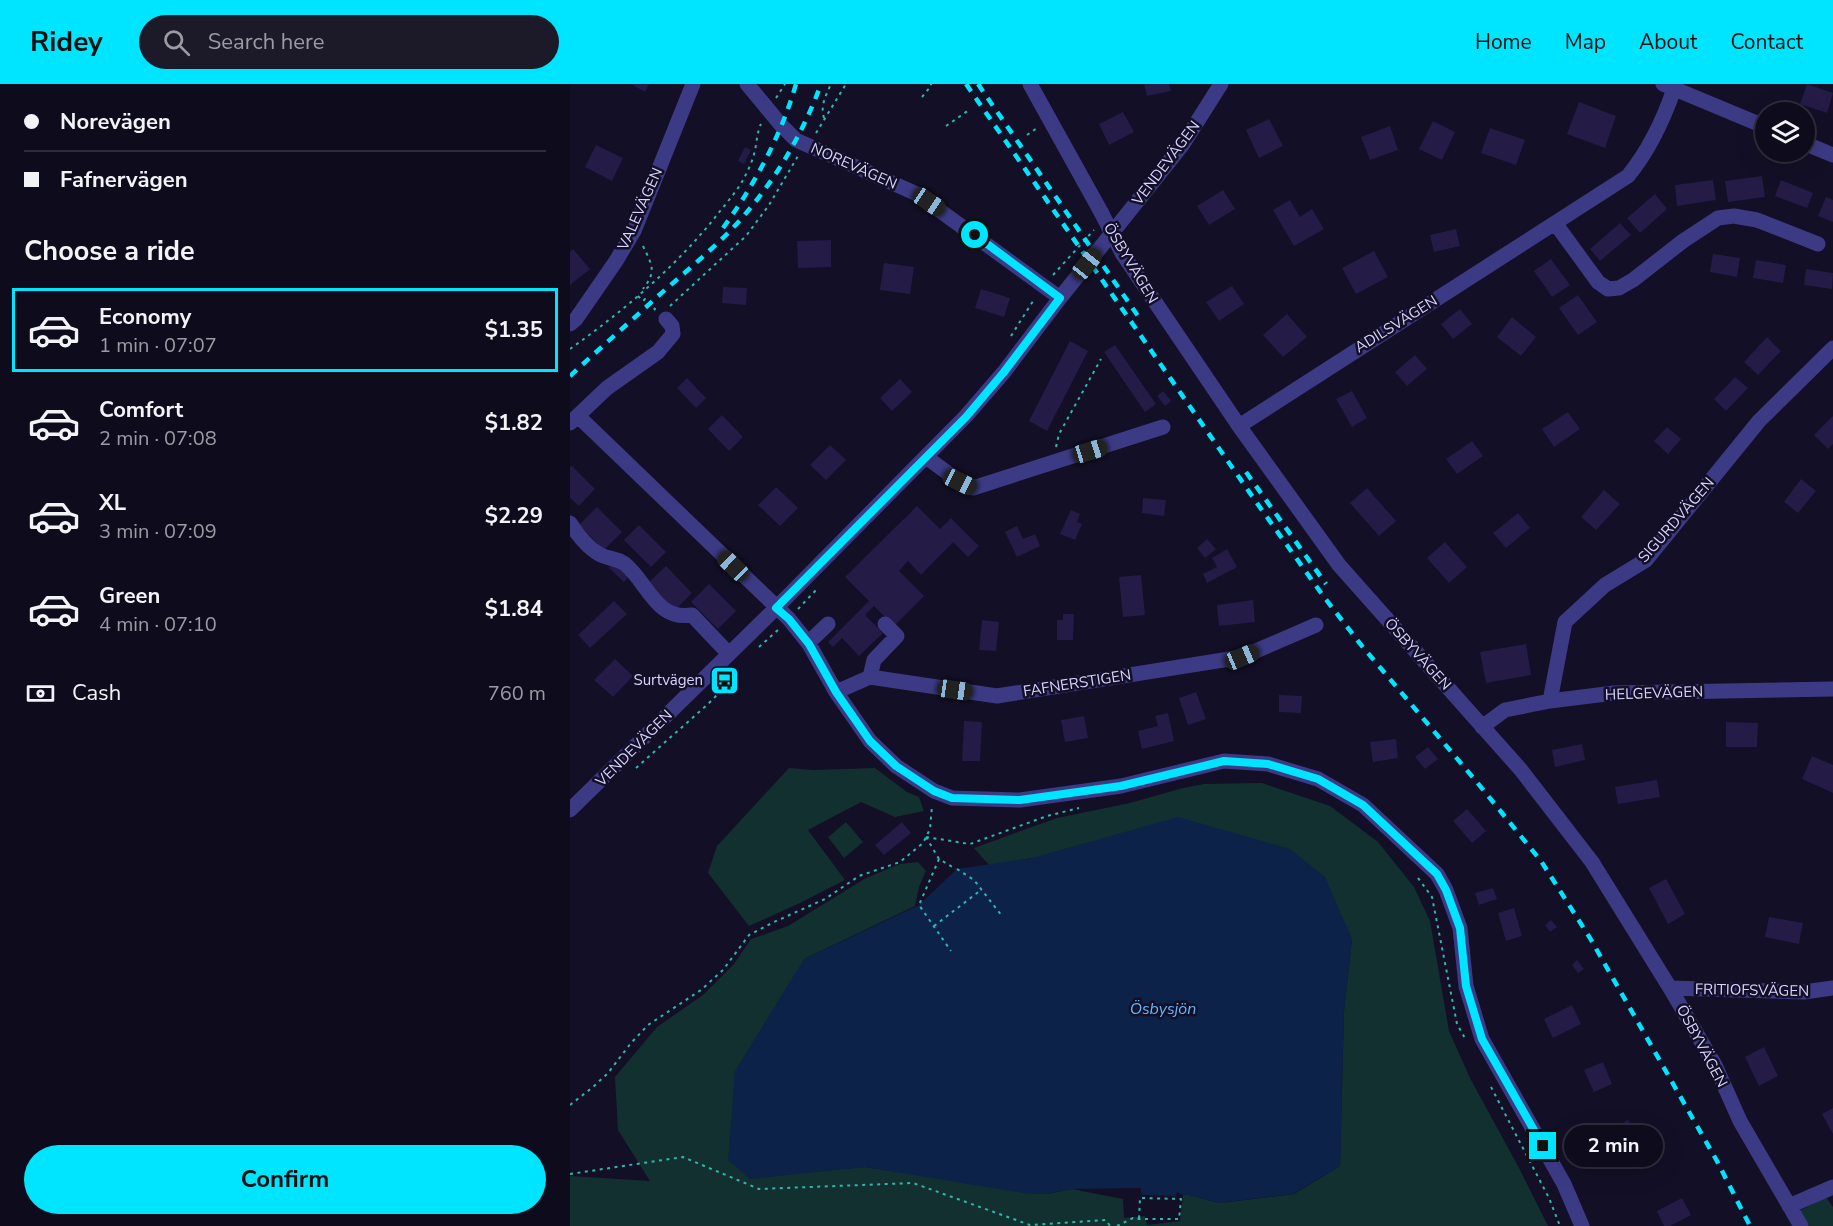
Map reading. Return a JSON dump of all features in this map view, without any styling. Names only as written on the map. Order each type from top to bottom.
[{"type":"street","name":"VALEVÄGEN","points":[[570,324],[576,319],[616,261],[634,231],[693,84]]},
{"type":"street","name":"NOREVÄGEN","points":[[747,84],[804,150],[917,194],[1060,298]]},
{"type":"street","name":"ÖSBYVÄGEN","points":[[1030,84],[1100,217],[1122,253],[1239,426],[1339,565],[1521,770],[1592,862],[1670,988],[1714,1065],[1740,1121],[1801,1226]]},
{"type":"street","name":"VENDEVÄGEN","points":[[570,810],[966,417],[1183,144],[1219,86]]},
{"type":"street","points":[[1669,86],[1755,122]]},
{"type":"street","name":"ADILSVÄGEN","points":[[1239,426],[1628,176],[1642,159],[1664,120],[1669,86]]},
{"type":"street","points":[[1815,148],[1833,155]]},
{"type":"street","points":[[1555,223],[1598,282],[1608,289],[1619,288],[1633,280],[1683,241],[1718,218],[1734,216],[1756,220],[1818,244]]},
{"type":"street","points":[[668,313],[673,334],[658,352],[607,388],[574,419],[789,619],[808,642],[836,692],[870,741],[896,766],[934,791],[952,798],[1020,800],[1121,786],[1224,761],[1268,764],[1318,779],[1363,805],[1437,874],[1446,890],[1460,928],[1466,986],[1482,1039],[1564,1184],[1582,1226]]},
{"type":"street","name":"SIGURDVÄGEN","points":[[1550,701],[1565,622],[1605,585],[1646,560],[1759,421],[1833,348]]},
{"type":"street","points":[[926,456],[960,482],[973,488],[1163,427]]},
{"type":"street","points":[[570,523],[600,555],[612,557],[624,564],[667,612],[681,616],[692,615],[729,654]]},
{"type":"street","points":[[808,642],[828,624]]},
{"type":"street","points":[[836,692],[870,677],[874,660],[897,636],[885,624]]},
{"type":"street","name":"FAFNERSTIGEN","points":[[870,677],[998,696],[1242,657],[1316,625]]},
{"type":"street","name":"HELGEVÄGEN","points":[[1482,727],[1505,710],[1550,701],[1614,693],[1833,689]]},
{"type":"street","name":"FRITIOFSVÄGEN","points":[[1670,988],[1804,992],[1833,988]]},
{"type":"street","points":[[1790,1206],[1833,1187]]},
{"type":"path","points":[[825,119],[822,112],[823,106],[831,84]]},
{"type":"path","points":[[668,313],[746,236],[769,206],[846,84]]},
{"type":"path","points":[[922,97],[931,84]]},
{"type":"path","points":[[570,349],[599,329],[681,257],[718,214],[749,169],[755,151],[758,129],[768,110]]},
{"type":"path","points":[[946,126],[969,110]]},
{"type":"path","points":[[1027,135],[1042,125]]},
{"type":"path","points":[[1008,342],[1042,285],[1066,262],[1100,217]]},
{"type":"path","points":[[634,231],[652,265],[653,273],[638,296]]},
{"type":"path","points":[[638,296],[642,302],[645,299]]},
{"type":"path","points":[[1052,463],[1059,434],[1101,359]]},
{"type":"path","points":[[570,1105],[593,1088],[608,1073],[648,1025],[701,990],[723,970],[749,935],[825,899],[859,876],[900,862],[923,843],[930,829],[934,791]]},
{"type":"path","points":[[926,837],[970,844],[1047,816],[1087,806]]},
{"type":"path","points":[[926,837],[939,859],[974,880],[1002,916]]},
{"type":"path","points":[[939,859],[919,905],[951,951]]},
{"type":"path","points":[[1419,878],[1431,897],[1457,1024],[1467,1041]]},
{"type":"path","points":[[934,926],[981,890]]},
{"type":"path","points":[[1491,1088],[1549,1198],[1560,1226]]},
{"type":"path","points":[[570,1174],[682,1157],[759,1189],[913,1183],[1030,1225],[1106,1220],[1110,1226]]},
{"type":"path","points":[[1117,1226],[1133,1218],[1139,1219],[1179,1220],[1181,1199],[1140,1198],[1139,1219]]},
{"type":"green space","points":[[789,768],[813,770],[875,768],[907,792],[919,797],[924,811],[895,817],[861,802],[808,830],[845,880],[749,926],[708,873],[717,846]]},
{"type":"green space","points":[[1262,783],[1330,806],[1378,842],[1414,887],[1430,921],[1449,1031],[1471,1080],[1548,1226],[570,1226],[570,1176],[650,1181],[618,1130],[615,1077],[657,1027],[703,995],[734,964],[751,939],[788,926],[866,878],[900,864],[918,862],[926,871],[919,887],[915,906],[804,959],[818,1171],[865,1167],[1047,1194],[1072,1189],[1123,1199],[1124,1218],[1145,1216],[1147,1225],[1180,1221],[1183,1195],[1219,1203],[1294,1194],[1340,1166],[1344,1011],[1352,939],[1032,858],[989,865],[974,848],[1057,818],[1130,803],[1183,788],[1204,784]]},
{"type":"green space","points":[[846,822],[863,842],[844,858],[828,837]]},
{"type":"green space","points":[[1826,1197],[1833,1207],[1833,1226],[1809,1226],[1799,1211]]},
{"type":"water","name":"Ösbysjön","points":[[1178,817],[1290,849],[1325,877],[1352,939],[1344,1011],[1340,1166],[1293,1194],[1219,1203],[1177,1192],[1176,1196],[1142,1195],[1140,1188],[1072,1189],[1047,1194],[1029,1194],[865,1167],[750,1179],[728,1160],[735,1071],[804,959],[919,905],[957,869],[1032,858]]},
{"type":"building","points":[[631,84],[649,84],[645,92]]},
{"type":"building","points":[[1144,84],[1169,84],[1171,91],[1147,96]]},
{"type":"building","points":[[1807,84],[1833,93],[1827,113],[1815,109],[1815,102],[1801,102]]},
{"type":"building","points":[[1579,102],[1616,116],[1605,148],[1567,134]]},
{"type":"building","points":[[1123,112],[1134,132],[1109,145],[1099,124]]},
{"type":"building","points":[[1269,119],[1283,146],[1259,158],[1246,130]]},
{"type":"building","points":[[1433,121],[1455,132],[1442,160],[1419,149]]},
{"type":"building","points":[[1390,126],[1398,150],[1370,160],[1361,137]]},
{"type":"building","points":[[1490,128],[1525,140],[1516,165],[1481,153]]},
{"type":"building","points":[[596,145],[623,158],[612,181],[585,167]]},
{"type":"building","points":[[745,147],[751,150],[744,164],[738,161]]},
{"type":"building","points":[[1762,176],[1765,197],[1728,202],[1725,181]]},
{"type":"building","points":[[1713,180],[1716,200],[1677,206],[1675,185]]},
{"type":"building","points":[[1781,180],[1813,193],[1807,208],[1775,196]]},
{"type":"building","points":[[1223,190],[1235,209],[1209,225],[1197,206]]},
{"type":"building","points":[[1655,194],[1667,209],[1640,233],[1627,218]]},
{"type":"building","points":[[1826,197],[1833,200],[1833,222],[1818,216]]},
{"type":"building","points":[[1290,200],[1300,217],[1312,209],[1324,229],[1294,246],[1273,210]]},
{"type":"building","points":[[1620,223],[1631,235],[1600,261],[1590,249]]},
{"type":"building","points":[[1456,229],[1460,246],[1434,252],[1430,235]]},
{"type":"building","points":[[831,240],[831,267],[798,268],[797,241]]},
{"type":"building","points":[[573,249],[590,269],[570,285],[570,252]]},
{"type":"building","points":[[1374,251],[1388,277],[1356,294],[1342,268]]},
{"type":"building","points":[[1713,254],[1740,258],[1737,277],[1710,272]]},
{"type":"building","points":[[1551,259],[1570,285],[1552,297],[1534,271]]},
{"type":"building","points":[[1756,260],[1786,265],[1783,283],[1753,278]]},
{"type":"building","points":[[884,263],[914,267],[910,294],[880,290]]},
{"type":"building","points":[[1806,269],[1833,273],[1832,289],[1804,285]]},
{"type":"building","points":[[1232,286],[1244,304],[1219,321],[1206,302]]},
{"type":"building","points":[[723,287],[747,288],[746,305],[722,303]]},
{"type":"building","points":[[981,289],[1010,298],[1004,317],[975,308]]},
{"type":"building","points":[[1578,295],[1597,322],[1578,335],[1559,308]]},
{"type":"building","points":[[1460,309],[1472,324],[1453,339],[1441,324]]},
{"type":"building","points":[[1287,314],[1307,337],[1283,357],[1263,335]]},
{"type":"building","points":[[1512,317],[1536,337],[1521,356],[1497,337]]},
{"type":"building","points":[[1767,337],[1781,351],[1758,375],[1744,362]]},
{"type":"building","points":[[1070,341],[1088,351],[1047,431],[1029,421]]},
{"type":"building","points":[[1115,345],[1156,404],[1145,412],[1104,352]]},
{"type":"building","points":[[1415,355],[1427,369],[1407,386],[1395,372]]},
{"type":"building","points":[[1735,377],[1748,388],[1726,411],[1714,399]]},
{"type":"building","points":[[687,378],[706,398],[696,408],[677,388]]},
{"type":"building","points":[[900,379],[912,392],[892,411],[880,398]]},
{"type":"building","points":[[1163,391],[1171,401],[1165,406],[1157,396]]},
{"type":"building","points":[[1352,391],[1367,418],[1352,427],[1336,399]]},
{"type":"building","points":[[1568,412],[1580,429],[1554,447],[1542,429]]},
{"type":"building","points":[[722,415],[743,437],[729,451],[708,429]]},
{"type":"building","points":[[1833,416],[1833,444],[1828,449],[1814,435]]},
{"type":"building","points":[[1667,427],[1681,439],[1668,454],[1654,441]]},
{"type":"building","points":[[1472,441],[1483,456],[1457,474],[1446,459]]},
{"type":"building","points":[[830,445],[846,460],[826,480],[810,465]]},
{"type":"building","points":[[572,466],[595,489],[579,506],[570,498],[570,467]]},
{"type":"building","points":[[1801,479],[1816,491],[1798,513],[1784,502]]},
{"type":"building","points":[[776,487],[798,508],[780,526],[758,505]]},
{"type":"building","points":[[1367,488],[1396,521],[1379,536],[1350,503]]},
{"type":"building","points":[[1604,490],[1620,504],[1596,530],[1581,517]]},
{"type":"building","points":[[1143,498],[1166,500],[1164,516],[1142,513]]},
{"type":"building","points":[[917,506],[940,529],[951,518],[979,546],[968,557],[953,542],[921,575],[908,561],[899,571],[924,596],[894,626],[874,606],[865,615],[883,633],[859,656],[842,638],[833,647],[828,642],[869,601],[845,577]]},
{"type":"building","points":[[597,507],[622,532],[604,550],[579,525]]},
{"type":"building","points":[[1071,510],[1080,514],[1077,522],[1082,524],[1075,540],[1060,534]]},
{"type":"building","points":[[1518,513],[1530,528],[1506,548],[1493,533]]},
{"type":"building","points":[[639,525],[666,552],[651,567],[624,540]]},
{"type":"building","points":[[1017,526],[1023,539],[1035,534],[1040,546],[1017,557],[1005,532]]},
{"type":"building","points":[[1207,539],[1216,549],[1205,558],[1197,548]]},
{"type":"building","points":[[1445,542],[1467,567],[1449,583],[1427,558]]},
{"type":"building","points":[[1227,549],[1237,567],[1207,583],[1203,574],[1217,567],[1212,558]]},
{"type":"building","points":[[615,562],[630,576],[624,582],[609,568]]},
{"type":"building","points":[[666,566],[692,593],[672,613],[645,586]]},
{"type":"building","points":[[1141,575],[1145,615],[1123,617],[1119,577]]},
{"type":"building","points":[[709,584],[736,611],[718,629],[691,602]]},
{"type":"building","points":[[1253,600],[1255,622],[1219,626],[1217,605]]},
{"type":"building","points":[[614,601],[627,614],[590,648],[578,635]]},
{"type":"building","points":[[1063,614],[1074,614],[1073,640],[1057,640],[1057,620],[1063,620]]},
{"type":"building","points":[[982,620],[999,622],[996,651],[979,650]]},
{"type":"building","points":[[1526,644],[1531,675],[1486,683],[1480,652]]},
{"type":"building","points":[[615,659],[633,676],[613,697],[594,680]]},
{"type":"building","points":[[1196,692],[1206,719],[1188,725],[1179,698]]},
{"type":"building","points":[[1279,695],[1302,696],[1301,713],[1279,712]]},
{"type":"building","points":[[1168,713],[1174,741],[1142,749],[1138,731],[1158,726],[1155,716]]},
{"type":"building","points":[[1084,716],[1088,738],[1065,742],[1061,720]]},
{"type":"building","points":[[964,721],[982,722],[980,761],[962,761]]},
{"type":"building","points":[[1726,722],[1758,723],[1757,747],[1726,747]]},
{"type":"building","points":[[1396,739],[1398,758],[1373,762],[1370,742]]},
{"type":"building","points":[[1582,744],[1585,760],[1555,767],[1552,750]]},
{"type":"building","points":[[1428,747],[1438,759],[1425,769],[1415,757]]},
{"type":"building","points":[[1812,756],[1833,765],[1833,793],[1802,779]]},
{"type":"building","points":[[1657,780],[1660,797],[1618,804],[1615,787]]},
{"type":"building","points":[[1467,809],[1486,831],[1472,843],[1453,821]]},
{"type":"building","points":[[902,822],[911,833],[884,855],[875,845]]},
{"type":"building","points":[[1666,879],[1685,914],[1668,924],[1649,888]]},
{"type":"building","points":[[1493,888],[1497,899],[1479,905],[1475,893]]},
{"type":"building","points":[[1514,908],[1522,936],[1506,941],[1498,913]]},
{"type":"building","points":[[1769,917],[1803,923],[1799,944],[1765,937]]},
{"type":"building","points":[[1551,920],[1557,927],[1550,932],[1545,925]]},
{"type":"building","points":[[1577,960],[1584,969],[1578,973],[1572,965]]},
{"type":"building","points":[[1572,1005],[1581,1024],[1553,1038],[1544,1019]]},
{"type":"building","points":[[1764,1047],[1778,1076],[1759,1086],[1745,1057]]},
{"type":"building","points":[[1603,1062],[1612,1084],[1594,1092],[1584,1070]]},
{"type":"building","points":[[1833,1108],[1833,1134],[1822,1114]]},
{"type":"building","points":[[1628,1120],[1635,1131],[1645,1126],[1656,1147],[1632,1159],[1615,1127]]},
{"type":"building","points":[[1682,1198],[1691,1215],[1670,1226],[1664,1226],[1657,1211]]},
{"type":"railway","points":[[723,228],[766,159],[783,122],[796,84]]},
{"type":"railway","points":[[570,376],[712,248],[745,215],[771,181],[794,144],[821,84]]},
{"type":"railway","points":[[966,84],[1324,597],[1541,861],[1590,938],[1717,1161],[1750,1226]]},
{"type":"railway","points":[[978,84],[1138,316]]},
{"type":"railway","points":[[1246,472],[1326,584]]},
{"type":"place","name":"Surtvägen","points":[[724,680]]},
{"type":"route","points":[[975,235],[1060,298],[1004,372],[966,417],[776,608],[789,619],[809,644],[822,671],[870,741],[896,766],[934,791],[952,798],[1020,800],[1121,786],[1224,761],[1268,764],[1318,779],[1363,805],[1437,874],[1446,890],[1460,928],[1466,986],[1482,1039],[1543,1146]]}]
